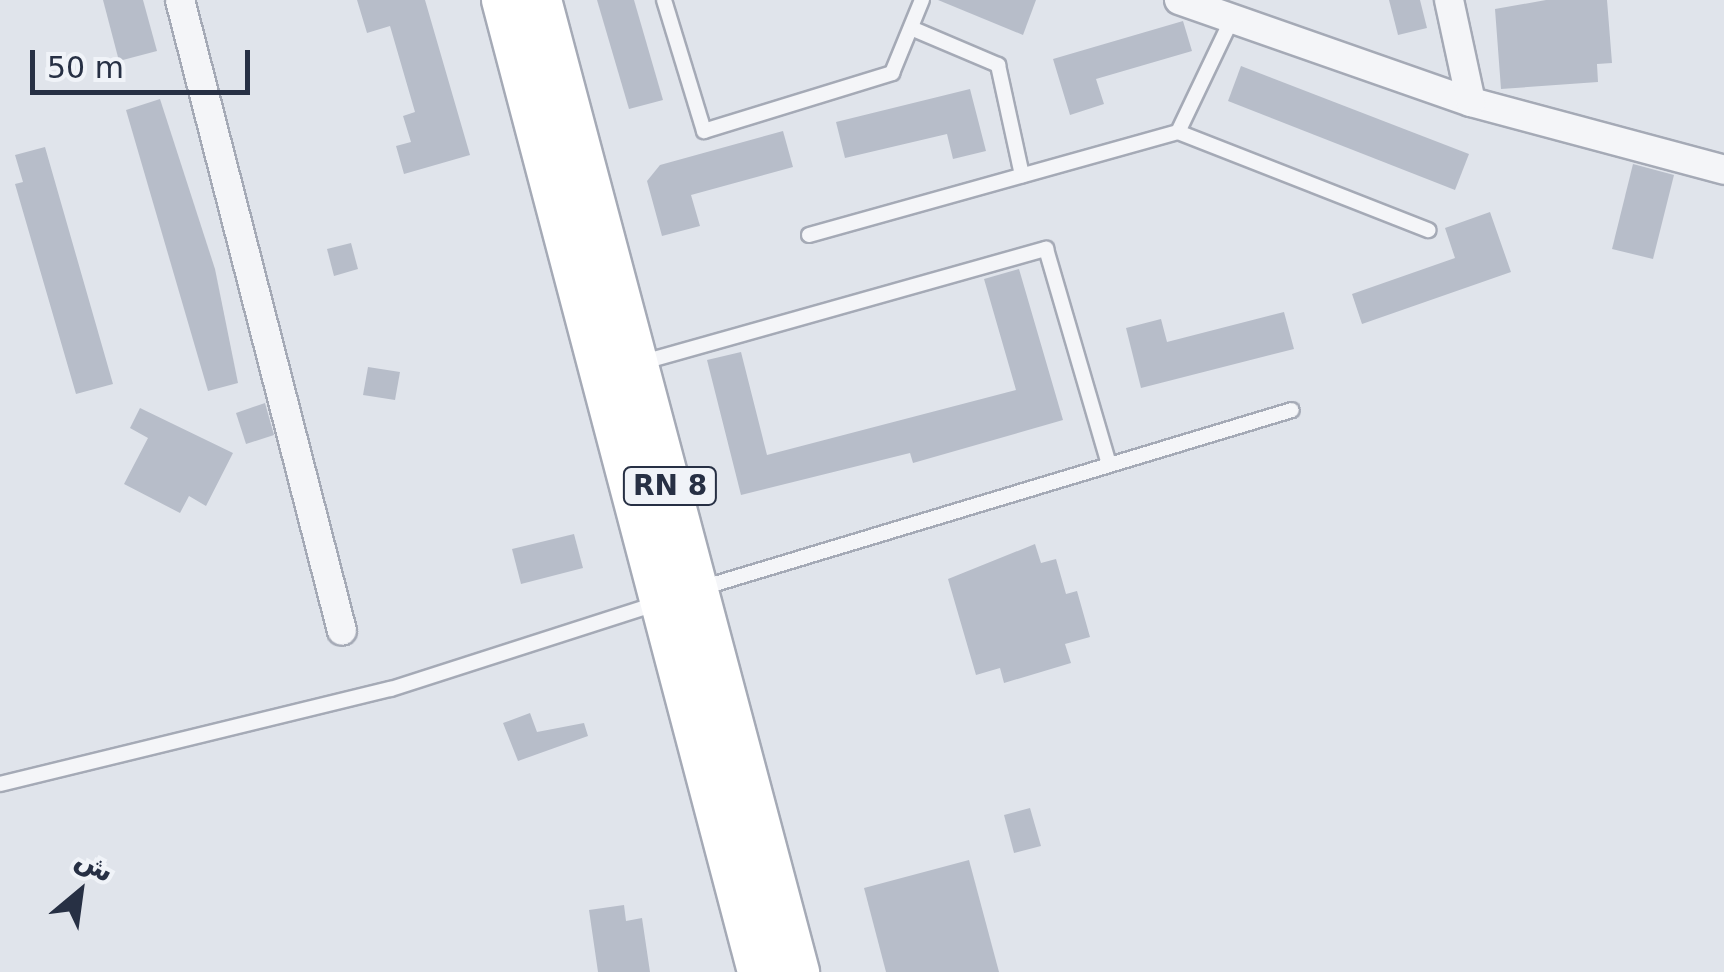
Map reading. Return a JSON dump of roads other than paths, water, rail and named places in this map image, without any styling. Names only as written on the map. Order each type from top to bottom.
[{"type":"main road","name":"RN 8","points":[[503,0],[680,595],[798,972]]},
{"type":"main road","name":"RN 8","points":[[540,0],[637,364],[680,595],[759,972]]},
{"type":"street","points":[[180,0],[342,632]]},
{"type":"street","points":[[1179,0],[1471,102],[1724,170]]},
{"type":"street","points":[[1449,0],[1471,102]]},
{"type":"lane","points":[[664,0],[704,131],[892,73],[922,0]]},
{"type":"lane","points":[[1178,132],[1232,19]]},
{"type":"lane","points":[[911,28],[998,65],[1022,175]]},
{"type":"lane","points":[[809,235],[1178,132],[1428,230]]},
{"type":"lane","points":[[637,364],[1046,249],[1108,461]]},
{"type":"lane","points":[[0,784],[391,689],[1108,461],[1292,410]]}]
